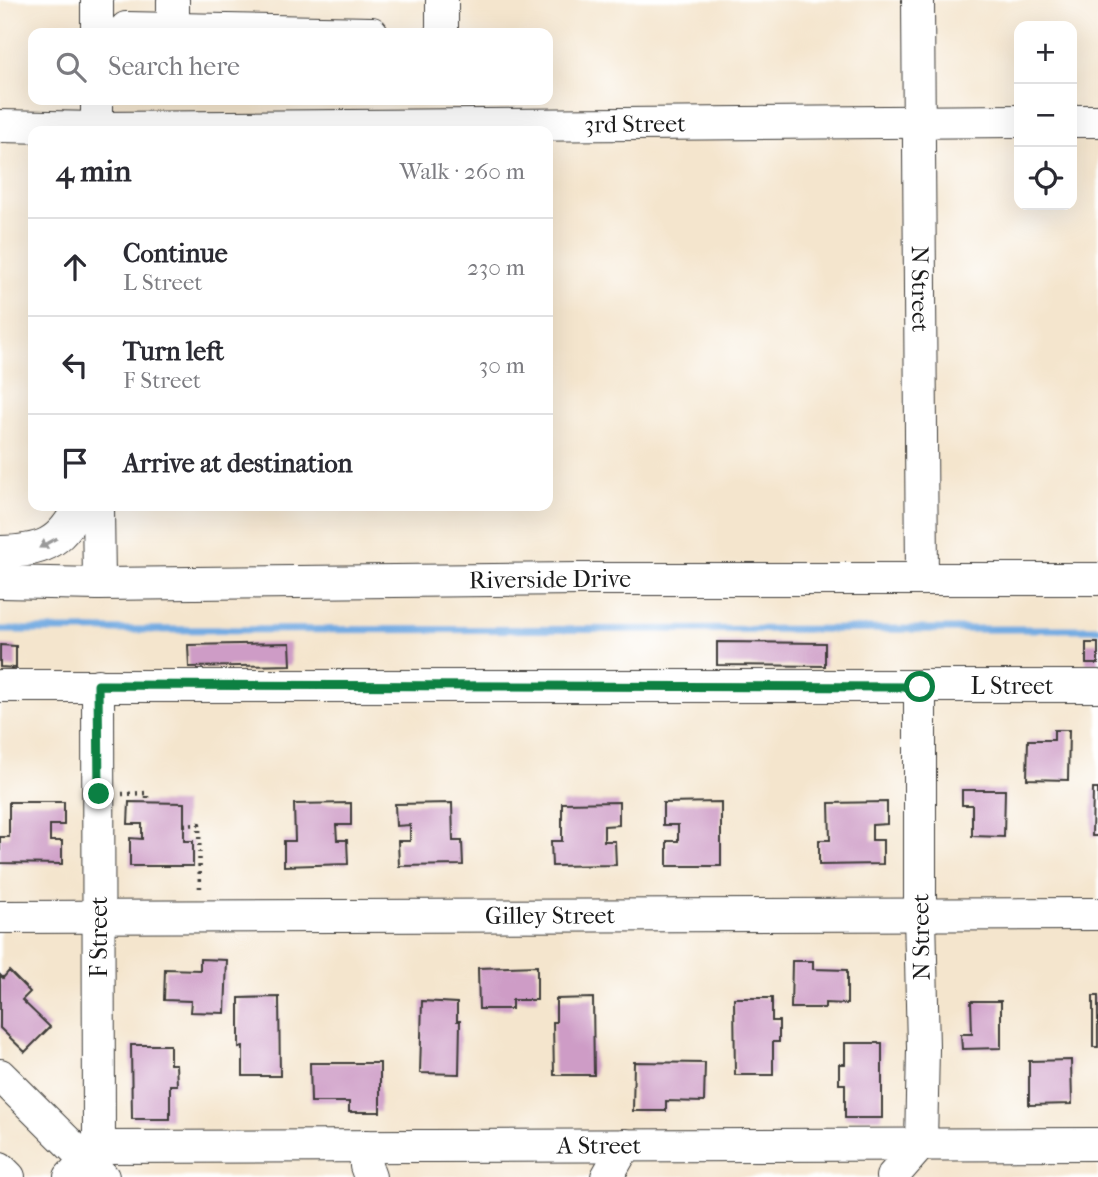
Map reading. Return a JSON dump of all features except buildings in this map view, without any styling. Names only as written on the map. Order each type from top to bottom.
[{"type":"street","points":[[97,0],[111,28]]},
{"type":"street","points":[[442,0],[442,28]]},
{"type":"street","name":"N Street","points":[[918,0],[922,579]]},
{"type":"street","points":[[123,28],[173,15],[217,28]]},
{"type":"street","name":"3rd Street","points":[[0,126],[229,113],[442,113],[919,122],[1014,121]]},
{"type":"street","points":[[1077,121],[1098,121]]},
{"type":"street","points":[[0,552],[42,547],[65,530],[76,511]]},
{"type":"street","points":[[97,511],[99,584]]},
{"type":"street","name":"Riverside Drive","points":[[0,582],[99,584],[554,579],[1098,579]]},
{"type":"street","name":"F Street","points":[[90,1165],[99,916],[98,685]]},
{"type":"street","name":"L Street","points":[[0,686],[1098,686]]},
{"type":"street","name":"N Street","points":[[920,687],[923,1048],[921,1144]]},
{"type":"street","name":"Gilley Street","points":[[0,917],[1098,914]]},
{"type":"street","points":[[0,1075],[90,1165]]},
{"type":"street","points":[[894,1176],[921,1144]]},
{"type":"street","name":"A Street","points":[[90,1165],[365,1146],[1098,1144]]},
{"type":"street","points":[[607,1177],[625,1145]]},
{"type":"street","points":[[365,1146],[366,1166],[370,1177]]},
{"type":"street","points":[[0,1168],[9,1177]]},
{"type":"path","points":[[184,825],[199,824],[200,896]]},
{"type":"waterway","points":[[0,630],[1098,629]]},
{"type":"route","points":[[99,794],[98,685],[920,687]]}]
